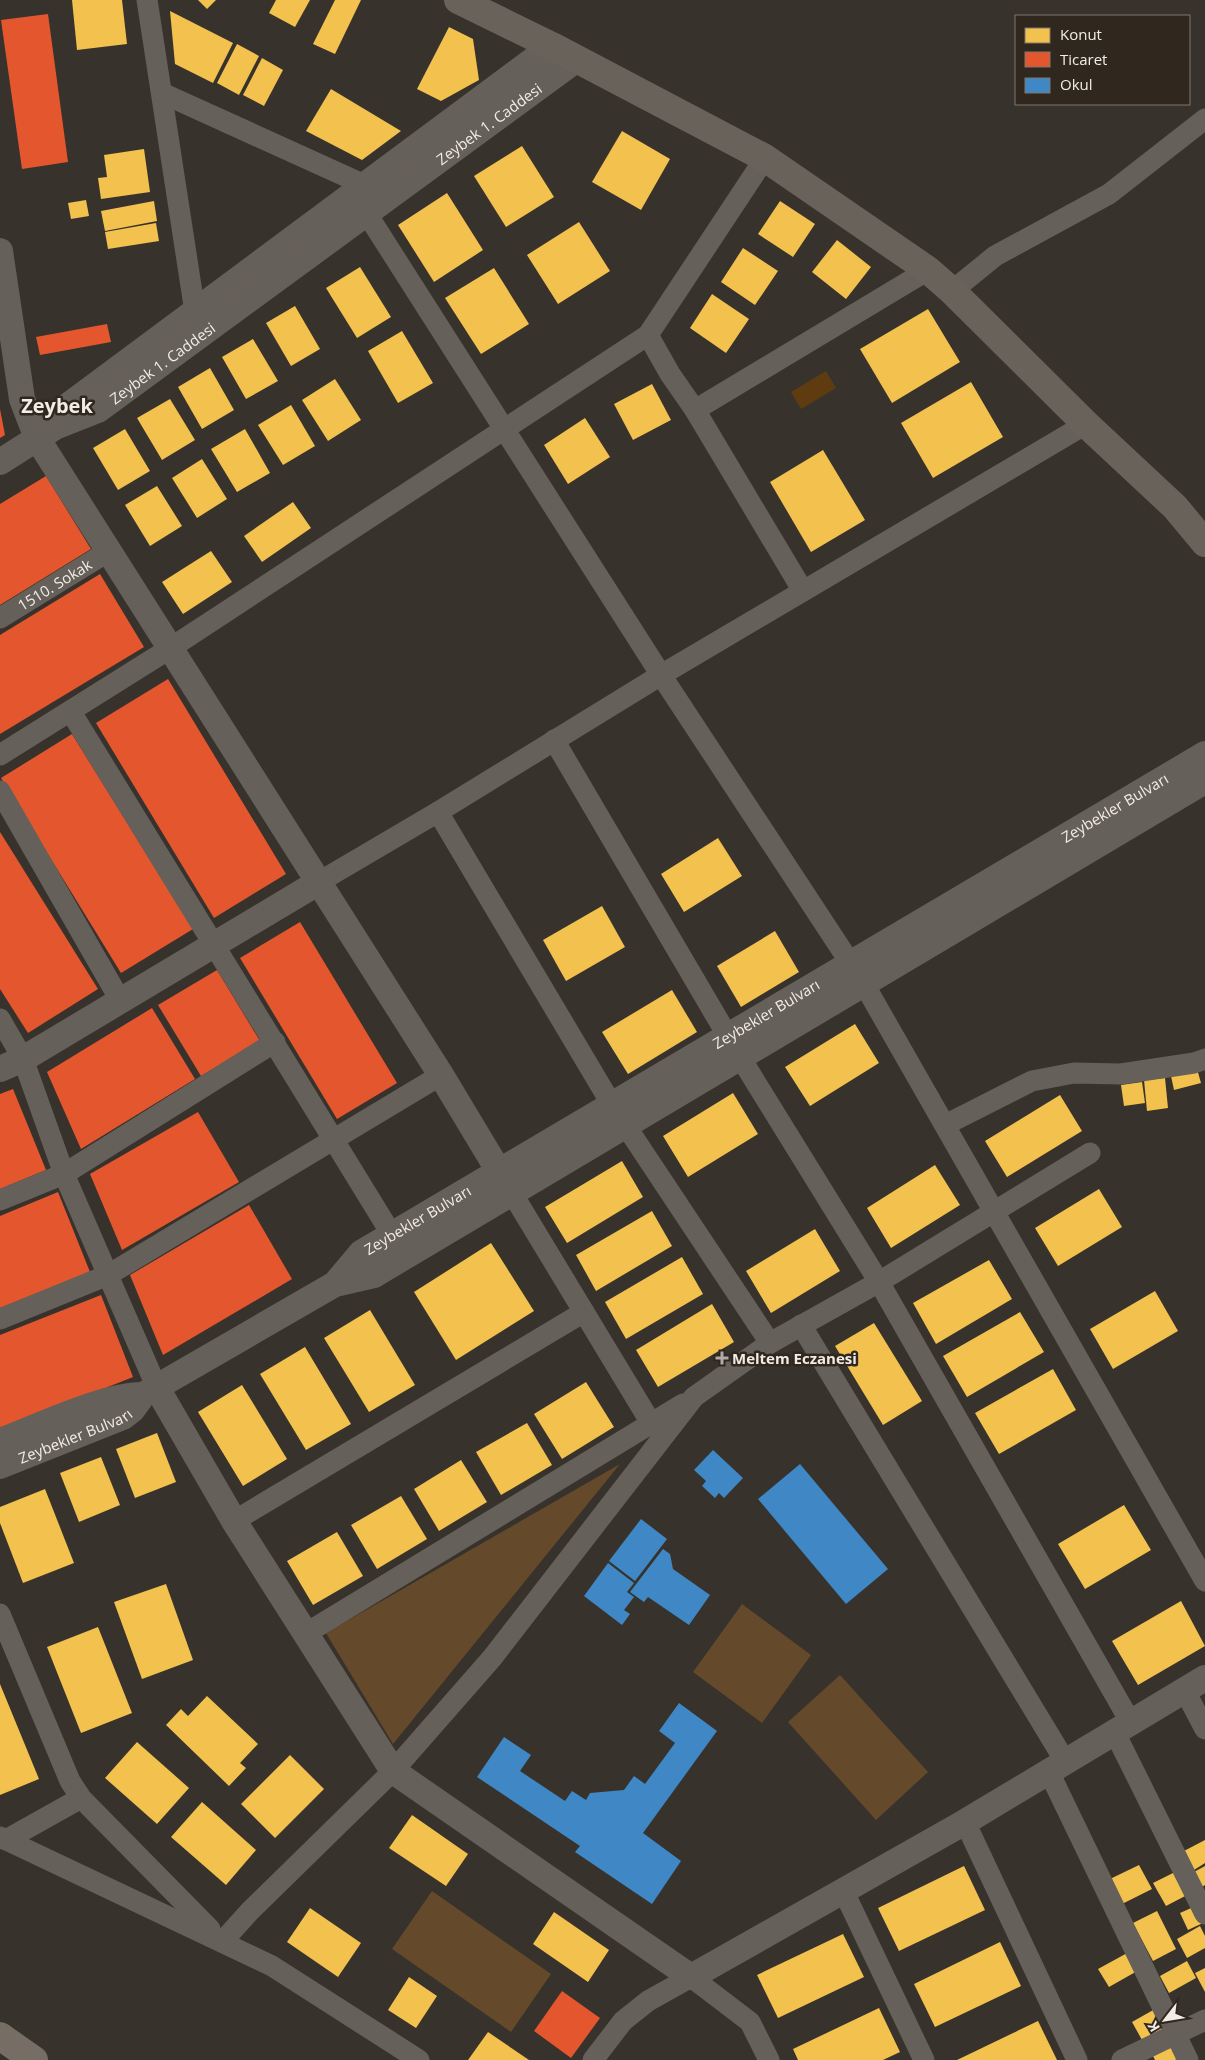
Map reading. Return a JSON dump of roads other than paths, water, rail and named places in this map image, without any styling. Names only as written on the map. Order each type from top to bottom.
[{"type":"highway","points":[[0,2036],[34,2060]]},
{"type":"main road","points":[[458,0],[552,46],[765,158],[928,270],[952,291],[1086,424],[1175,507],[1205,543]]},
{"type":"street","points":[[147,0],[195,312]]},
{"type":"street","name":"Zeybek 1. Caddesi","points":[[46,432],[66,408],[367,186],[552,46]]},
{"type":"street","name":"Zeybek 1. Caddesi","points":[[46,432],[98,410],[577,59]]},
{"type":"street","points":[[162,92],[367,186]]},
{"type":"street","points":[[952,291],[995,256],[1109,194],[1205,119]]},
{"type":"street","points":[[0,754],[71,712],[169,649],[648,335],[765,158]]},
{"type":"street","points":[[367,214],[661,675],[857,973],[996,1212],[1205,1580]]},
{"type":"street","points":[[0,251],[3,302],[22,399],[46,432],[109,551],[169,649],[441,1075],[651,1423]]},
{"type":"street","points":[[696,410],[928,270]]},
{"type":"street","points":[[648,335],[670,374],[696,410],[803,591]]},
{"type":"street","points":[[11,1064],[438,812],[661,675],[1086,424]]},
{"type":"street","points":[[0,462],[46,432]]},
{"type":"street","name":"1510. Sokak","points":[[0,618],[109,551]]},
{"type":"street","points":[[71,712],[392,1235]]},
{"type":"street","points":[[554,740],[734,1046],[879,1282],[1123,1728],[1205,1914]]},
{"type":"street","name":"Zeybekler Bulvarı","points":[[0,1466],[123,1417],[150,1391],[335,1284],[374,1275],[505,1182],[1098,831],[1205,754]]},
{"type":"street","name":"Zeybekler Bulvarı","points":[[1098,831],[1205,781]]},
{"type":"street","points":[[0,791],[120,1000]]},
{"type":"street","points":[[438,812],[618,1115],[770,1343]]},
{"type":"street","points":[[0,1019],[11,1064],[64,1174],[108,1275],[150,1391],[393,1772],[691,1977],[750,2022],[769,2060]]},
{"type":"street","points":[[0,1200],[64,1174],[275,1042]]},
{"type":"street","points":[[945,1124],[1032,1081],[1074,1073],[1121,1074],[1194,1063],[1205,1059]]},
{"type":"street","points":[[0,1319],[108,1275],[441,1075]]},
{"type":"street","points":[[305,1634],[694,1397],[770,1343],[879,1282],[1090,1153]]},
{"type":"street","name":"Zeybekler Bulvarı","points":[[335,1284],[361,1253],[392,1235],[505,1182]]},
{"type":"street","points":[[234,1521],[584,1312]]},
{"type":"street","points":[[801,1325],[1056,1766],[1175,2035],[1188,2060]]},
{"type":"street","name":"Zeybekler Bulvarı","points":[[0,1441],[96,1404],[150,1391]]},
{"type":"street","points":[[222,1942],[250,1911],[393,1772],[492,1658],[694,1397]]},
{"type":"street","points":[[0,1614],[70,1780],[81,1798],[222,1942]]},
{"type":"street","points":[[593,2060],[623,2020],[648,2001],[965,1822],[1195,1684],[1205,1729]]},
{"type":"street","points":[[3,1838],[81,1798]]},
{"type":"street","points":[[965,1822],[1078,2060]]},
{"type":"street","points":[[3,1838],[272,1966],[419,2060]]},
{"type":"street","points":[[844,1890],[924,2060]]},
{"type":"street","points":[[1122,2060],[1205,2020]]},
{"type":"place","name":"Meltem Eczanesi","points":[[722,1358]]},
{"type":"district","name":"Zeybek","points":[[57,405]]}]
